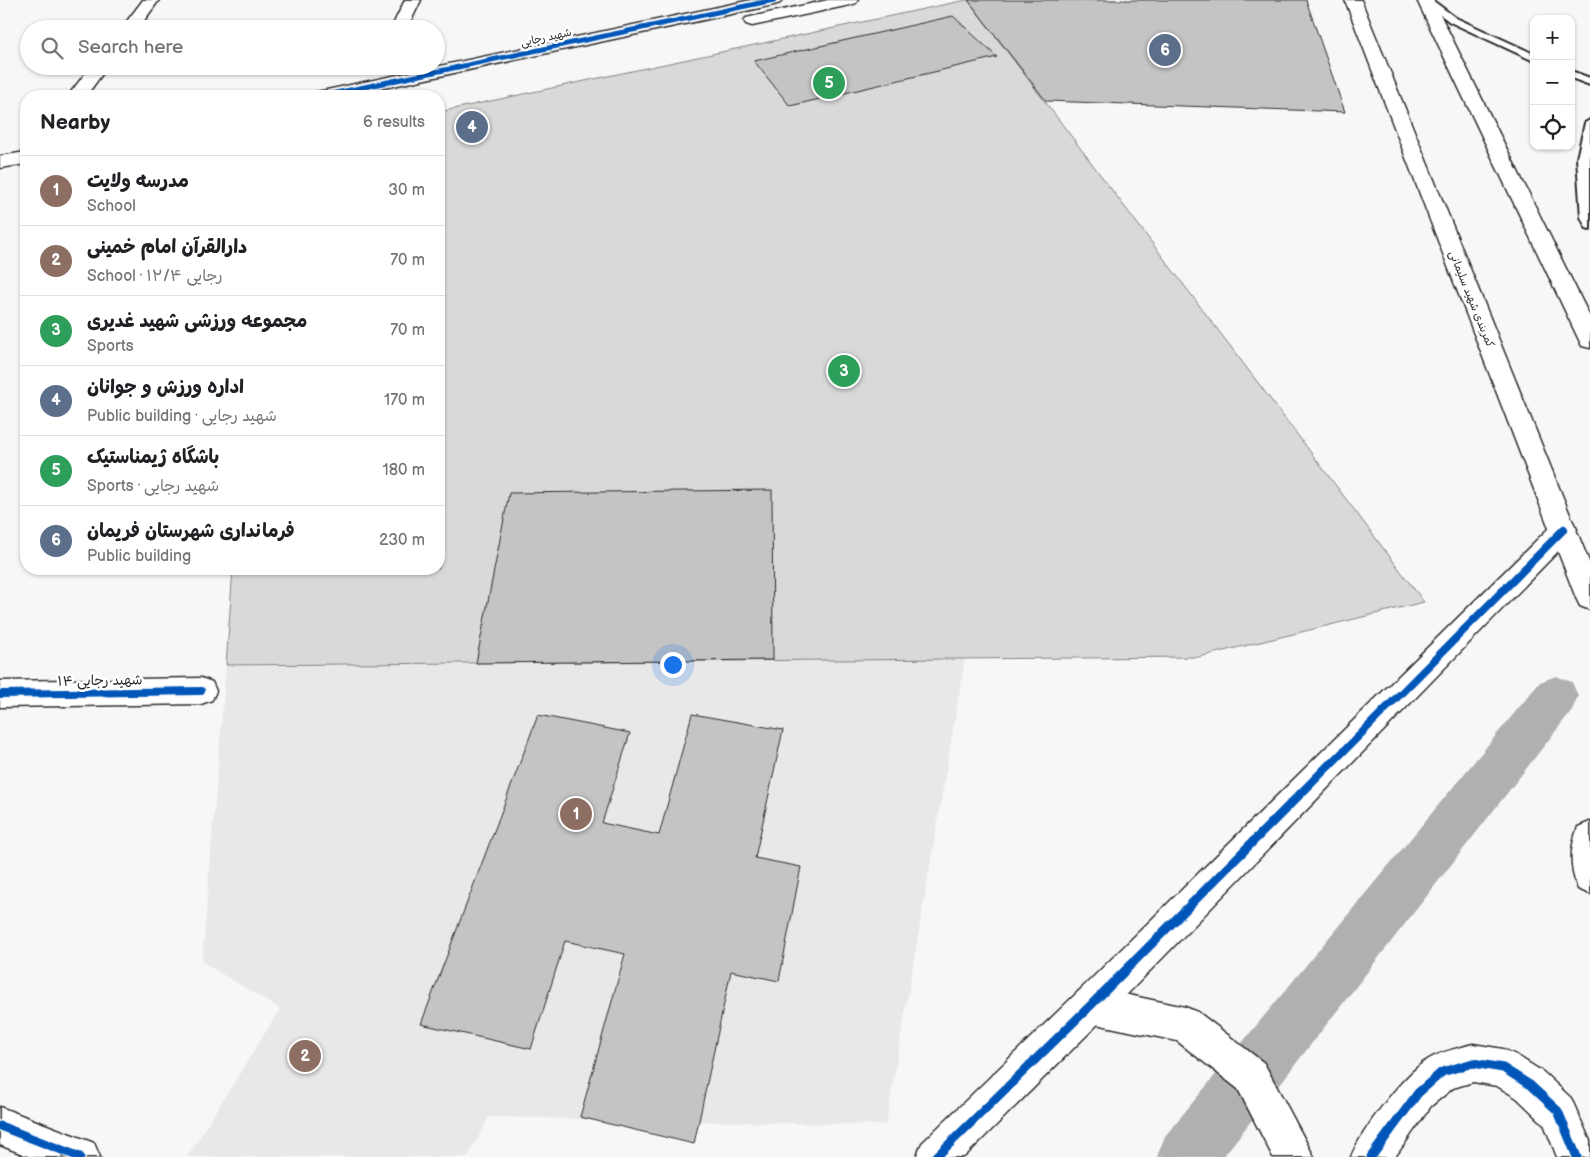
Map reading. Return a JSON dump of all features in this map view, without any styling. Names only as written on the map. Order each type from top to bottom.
[{"type":"main road","points":[[136,20],[151,0]]},
{"type":"main road","points":[[403,20],[413,0]]},
{"type":"main road","name":"شهید رجایی","points":[[445,71],[774,0]]},
{"type":"main road","name":"شهید رجایی","points":[[669,24],[850,0]]},
{"type":"main road","name":"کمربندی شهید سلیمانی","points":[[1353,0],[1590,598]]},
{"type":"main road","points":[[1425,0],[1590,340]]},
{"type":"main road","points":[[82,90],[93,75]]},
{"type":"main road","points":[[373,86],[378,75]]},
{"type":"main road","name":"شهید رجایی","points":[[353,90],[426,75]]},
{"type":"main road","points":[[0,162],[20,159]]},
{"type":"main road","points":[[936,1157],[1091,1005],[1564,529]]},
{"type":"main road","name":"شهید رجایی ۱۴","points":[[0,694],[201,691]]},
{"type":"main road","points":[[1590,838],[1587,848],[1590,877]]},
{"type":"main road","points":[[1091,1005],[1185,1025],[1251,1076],[1294,1157]]},
{"type":"main road","points":[[1371,1157],[1418,1093],[1442,1072],[1473,1063],[1503,1068],[1530,1084],[1558,1111],[1577,1157]]},
{"type":"main road","points":[[0,1126],[80,1157]]},
{"type":"lane","points":[[1425,0],[1453,20],[1530,56]]},
{"type":"lane","points":[[1575,76],[1590,82]]},
{"type":"lane","points":[[1590,123],[1583,158],[1587,217],[1590,225]]},
{"type":"shaded area","points":[[968,0],[1424,602],[1199,657],[226,665],[233,575],[445,575],[445,111]]},
{"type":"shaded area","points":[[965,659],[886,1125],[489,1117],[468,1157],[187,1157],[280,1009],[202,962],[226,665]]},
{"type":"building","points":[[968,0],[1306,0],[1345,112],[1046,101]]},
{"type":"building","points":[[953,16],[997,57],[790,106],[754,61]]},
{"type":"building","points":[[772,490],[773,660],[476,663],[509,493]]},
{"type":"building","points":[[692,714],[783,730],[755,858],[801,867],[779,981],[731,971],[694,1144],[580,1117],[625,954],[565,941],[531,1049],[421,1024],[538,715],[630,733],[602,823],[659,835]]},
{"type":"waterway","points":[[1186,1157],[1556,696]]},
{"type":"cycle path","points":[[445,70],[774,0]]},
{"type":"cycle path","points":[[350,90],[421,75]]},
{"type":"cycle path","points":[[936,1157],[1091,1005],[1564,529]]},
{"type":"cycle path","points":[[0,694],[201,691]]},
{"type":"cycle path","points":[[1371,1157],[1418,1093],[1442,1072],[1473,1063],[1503,1068],[1530,1085],[1558,1111],[1577,1157]]},
{"type":"cycle path","points":[[0,1126],[80,1157]]},
{"type":"place","name":"فرمانداری شهرستان فریمان","points":[[1165,50]]},
{"type":"place","name":"باشگاه ژیمناستیک","points":[[829,83]]},
{"type":"place","name":"اداره ورزش و جوانان","points":[[472,127]]},
{"type":"place","name":"مجموعه ورزشی شهید غدیری","points":[[844,371]]},
{"type":"place","name":"مدرسه ولایت","points":[[576,814]]},
{"type":"place","name":"دارالقرآن امام خمینی","points":[[305,1056]]}]
